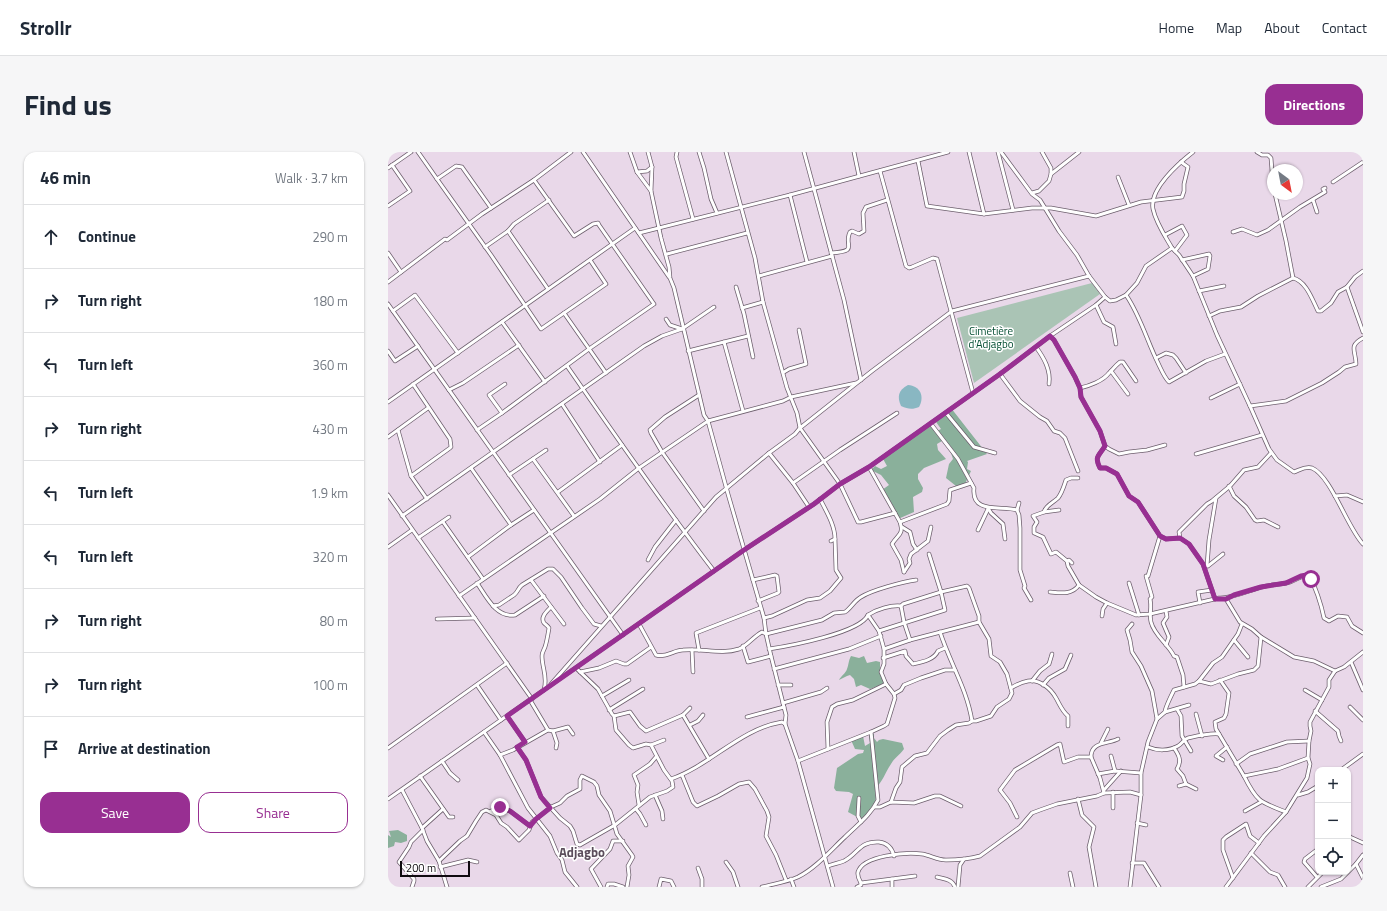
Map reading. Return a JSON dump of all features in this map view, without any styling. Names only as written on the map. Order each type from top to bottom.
[{"type":"street","points":[[388,168],[411,152]]},
{"type":"street","points":[[418,152],[541,329],[606,284],[590,260]]},
{"type":"street","points":[[388,282],[445,239],[447,240],[491,208],[534,180],[571,152]]},
{"type":"street","points":[[583,152],[670,278],[674,288],[704,415],[708,421],[726,489],[764,618],[769,649],[786,715],[785,724],[798,761],[833,887]]},
{"type":"street","points":[[630,152],[637,172],[651,191]]},
{"type":"street","points":[[648,152],[652,167],[651,191],[659,228],[670,267],[670,278]]},
{"type":"street","points":[[677,152],[676,157],[693,219]]},
{"type":"street","points":[[699,152],[711,199],[717,214]]},
{"type":"street","points":[[726,152],[758,276],[763,302],[797,413],[800,428],[840,484],[858,522],[894,513]]},
{"type":"street","points":[[804,152],[844,300],[860,381]]},
{"type":"street","points":[[854,152],[859,176]]},
{"type":"street","points":[[639,233],[790,195],[948,152]]},
{"type":"street","points":[[969,152],[984,214]]},
{"type":"street","points":[[1000,152],[1013,210]]},
{"type":"street","points":[[1000,152],[1032,193],[1040,200],[1077,255],[1089,276],[1105,298],[1110,301],[1126,295],[1136,283],[1146,266],[1173,250],[1187,235],[1182,226],[1165,235]]},
{"type":"street","points":[[1032,193],[1040,191],[1049,181],[1051,174],[1051,168],[1042,152]]},
{"type":"street","points":[[1051,174],[1079,152]]},
{"type":"street","points":[[1193,152],[1181,162],[1162,183],[1152,200],[1152,208],[1156,220],[1173,250],[1193,276],[1225,354],[1271,454],[1294,472],[1305,467],[1314,469],[1328,484],[1348,521],[1363,544]]},
{"type":"street","points":[[1257,152],[1262,155],[1268,155],[1271,158],[1271,164]]},
{"type":"street","points":[[918,161],[928,206],[984,214],[1013,210],[1051,208],[1096,216],[1129,205],[1152,200],[1182,197],[1188,167],[1181,162]]},
{"type":"street","points":[[1333,182],[1363,162]]},
{"type":"street","points":[[388,206],[410,191],[392,165]]},
{"type":"street","points":[[437,179],[456,166],[462,167],[491,208]]},
{"type":"street","points":[[637,172],[646,171],[652,167]]},
{"type":"street","points":[[880,171],[906,266],[909,268],[933,258],[937,260],[973,393]]},
{"type":"street","points":[[1118,177],[1129,205]]},
{"type":"street","points":[[477,430],[654,304],[598,223],[593,224],[574,236],[534,180]]},
{"type":"street","points":[[1234,232],[1242,229],[1257,235],[1268,230],[1300,207],[1325,192],[1323,189],[1325,188]]},
{"type":"street","points":[[1040,191],[1040,200]]},
{"type":"street","points":[[790,195],[807,262]]},
{"type":"street","points":[[485,247],[508,231],[514,224],[549,200]]},
{"type":"street","points":[[758,276],[832,254],[844,252],[850,245],[848,234],[852,231],[859,234],[864,231],[863,213],[866,207],[871,204],[887,200]]},
{"type":"street","points":[[1276,200],[1293,278]]},
{"type":"street","points":[[1312,200],[1317,212]]},
{"type":"street","points":[[388,402],[635,228]]},
{"type":"street","points":[[508,231],[548,289]]},
{"type":"street","points":[[667,254],[747,233]]},
{"type":"street","points":[[388,253],[401,272]]},
{"type":"street","points":[[1182,260],[1207,254],[1210,256],[1208,269],[1193,276]]},
{"type":"street","points":[[1209,316],[1220,311],[1241,307],[1258,296],[1293,278],[1298,279],[1303,284],[1318,311],[1320,311],[1331,303],[1338,292],[1347,287],[1354,277],[1363,271]]},
{"type":"street","points":[[548,687],[716,497],[769,453],[795,434],[800,428],[952,311],[1089,276]]},
{"type":"street","points":[[1199,291],[1224,286]]},
{"type":"street","points":[[736,287],[753,357]]},
{"type":"street","points":[[1347,287],[1363,332]]},
{"type":"street","points":[[393,311],[415,295],[458,353]]},
{"type":"street","points":[[1126,295],[1133,306],[1156,358],[1169,382],[1206,361],[1225,354]]},
{"type":"street","points":[[388,799],[744,550],[931,424],[1050,336],[1105,298]]},
{"type":"street","points":[[742,308],[763,302]]},
{"type":"street","points":[[388,304],[623,635]]},
{"type":"street","points":[[1096,305],[1104,322],[1112,327],[1116,344]]},
{"type":"street","points":[[402,516],[606,372],[653,341],[683,328],[714,308]]},
{"type":"street","points":[[564,313],[606,372]]},
{"type":"street","points":[[666,319],[670,325],[683,328]]},
{"type":"street","points":[[502,322],[545,382]]},
{"type":"street","points":[[784,372],[806,364],[799,330]]},
{"type":"street","points":[[688,351],[748,336]]},
{"type":"street","points":[[1050,336],[1070,366],[1080,388],[1081,397],[1100,431],[1105,446],[1113,452],[1119,454],[1148,450],[1166,445]]},
{"type":"street","points":[[1250,406],[1286,401],[1322,383],[1345,367],[1356,364],[1353,349],[1357,341],[1363,338]]},
{"type":"street","points":[[724,342],[743,411]]},
{"type":"street","points":[[449,390],[463,383],[519,345]]},
{"type":"street","points":[[388,351],[395,361],[418,346]]},
{"type":"street","points":[[1036,347],[1050,373],[1049,384]]},
{"type":"street","points":[[1156,358],[1166,353],[1173,355],[1186,373]]},
{"type":"street","points":[[1080,388],[1106,376],[1112,368],[1122,361],[1136,381]]},
{"type":"street","points":[[567,366],[584,388],[622,445],[684,532],[714,571]]},
{"type":"street","points":[[1111,371],[1128,394]]},
{"type":"street","points":[[1000,374],[1020,401],[1047,421],[1054,431],[1060,433],[1065,438],[1078,471]]},
{"type":"street","points":[[459,596],[600,499],[639,468],[708,421],[783,401],[791,397],[860,381]]},
{"type":"street","points":[[411,476],[451,447],[450,440],[413,384]]},
{"type":"street","points":[[502,413],[489,395],[505,384]]},
{"type":"street","points":[[1211,398],[1240,384]]},
{"type":"street","points":[[699,395],[665,417],[650,430],[662,452],[704,511]]},
{"type":"street","points":[[562,404],[600,462]]},
{"type":"street","points":[[388,437],[428,408]]},
{"type":"street","points":[[793,483],[897,413]]},
{"type":"street","points":[[946,413],[974,447],[995,453]]},
{"type":"street","points":[[931,424],[958,459],[974,488],[973,493],[977,502],[988,508],[1017,510]]},
{"type":"street","points":[[398,430],[411,476],[427,499]]},
{"type":"street","points":[[1196,454],[1262,435]]},
{"type":"street","points":[[558,492],[622,445]]},
{"type":"street","points":[[1105,446],[1097,456],[1100,468],[1106,468],[1117,474],[1129,496],[1138,502],[1160,536],[1166,539],[1180,538],[1189,544],[1206,567]]},
{"type":"street","points":[[509,475],[546,450]]},
{"type":"street","points":[[769,453],[793,483],[809,507]]},
{"type":"street","points":[[1172,538],[1207,504],[1229,486],[1244,470],[1258,467],[1271,454]]},
{"type":"street","points":[[533,459],[574,516]]},
{"type":"street","points":[[869,467],[902,527],[901,534],[892,544],[901,560],[904,572],[910,563],[909,559],[911,554],[928,542],[931,527]]},
{"type":"street","points":[[471,468],[511,525]]},
{"type":"street","points":[[1044,512],[1046,508],[1058,499],[1066,480],[1078,478]]},
{"type":"street","points":[[900,522],[948,504],[950,490],[971,483]]},
{"type":"street","points":[[1229,486],[1234,496],[1255,520],[1264,520],[1278,527]]},
{"type":"street","points":[[388,495],[507,663],[531,699],[548,730]]},
{"type":"street","points":[[1335,496],[1347,496],[1363,502]]},
{"type":"street","points":[[1215,599],[1206,567],[1216,498]]},
{"type":"street","points":[[764,618],[772,616],[807,600],[820,598],[830,591],[841,578],[836,570],[836,541],[829,515],[820,499]]},
{"type":"street","points":[[1019,503],[1017,510],[1020,528],[1020,570],[1025,586],[1024,588],[1031,600]]},
{"type":"street","points":[[978,530],[988,508]]},
{"type":"street","points":[[988,508],[1003,524],[1005,540]]},
{"type":"street","points":[[468,557],[534,510]]},
{"type":"street","points":[[1059,510],[1044,512],[1033,516],[1037,522],[1034,527],[1034,533],[1043,537],[1051,554],[1056,552],[1072,563]]},
{"type":"street","points":[[418,538],[449,517]]},
{"type":"street","points":[[648,560],[655,547],[676,520]]},
{"type":"street","points":[[443,522],[483,579]]},
{"type":"street","points":[[902,527],[910,532],[912,541],[917,550]]},
{"type":"street","points":[[388,547],[412,530]]},
{"type":"street","points":[[1179,532],[1180,538]]},
{"type":"street","points":[[1160,536],[1147,576],[1152,597],[1150,599],[1151,622],[1179,662],[1183,674],[1184,687]]},
{"type":"street","points":[[831,542],[835,539]]},
{"type":"street","points":[[879,631],[945,610],[929,554]]},
{"type":"street","points":[[1206,567],[1223,554]]},
{"type":"street","points":[[1067,561],[1068,566],[1079,584],[1096,597],[1122,610],[1139,615],[1150,614],[1215,599],[1226,599],[1261,587],[1286,583],[1301,576],[1307,575],[1310,577],[1314,586],[1324,618],[1329,621],[1338,616],[1347,617],[1352,626],[1363,633]]},
{"type":"street","points":[[493,606],[499,605],[517,594],[519,587],[548,569],[553,569],[556,571],[594,624],[596,632]]},
{"type":"street","points":[[753,580],[775,575],[777,576],[779,592],[758,601]]},
{"type":"street","points":[[531,580],[564,624]]},
{"type":"street","points":[[639,624],[651,647],[658,656],[670,654],[680,650],[726,652],[740,649],[762,632],[766,634],[822,620],[834,613],[844,612],[861,597],[886,588],[916,580]]},
{"type":"street","points":[[477,583],[493,606],[499,611],[513,616],[544,596]]},
{"type":"street","points":[[1129,583],[1139,615]]},
{"type":"street","points":[[1050,592],[1068,593],[1076,589],[1079,584]]},
{"type":"street","points":[[769,649],[794,646],[829,636],[857,624],[867,618],[868,615],[874,611],[901,606],[903,604],[941,592],[967,586],[969,588],[979,616],[979,622],[989,639],[991,656],[1000,662],[1007,674],[1012,693],[1011,697],[997,707],[991,716],[969,723],[956,725],[948,730],[940,736],[927,753],[915,756],[902,767],[900,782],[891,802]]},
{"type":"street","points":[[1200,603],[1198,592],[1212,590]]},
{"type":"street","points":[[1226,599],[1236,617],[1242,624],[1252,629],[1261,637],[1294,657],[1314,661],[1335,671]]},
{"type":"street","points":[[1102,616],[1102,609],[1108,603]]},
{"type":"street","points":[[901,606],[910,640]]},
{"type":"street","points":[[544,690],[547,681],[542,653],[546,646],[549,628],[543,622],[543,619],[551,607]]},
{"type":"street","points":[[699,650],[696,633],[760,608]]},
{"type":"street","points":[[1166,610],[1167,617],[1163,623],[1169,636],[1166,644]]},
{"type":"street","points":[[798,761],[871,732],[887,724],[895,698],[894,694],[886,684],[881,672],[884,664],[884,649],[881,636],[868,615]]},
{"type":"street","points":[[437,619],[475,618]]},
{"type":"street","points":[[884,649],[910,640],[979,622]]},
{"type":"street","points":[[594,624],[601,626]]},
{"type":"street","points":[[1132,624],[1127,630],[1132,652],[1146,675],[1152,691],[1158,719]]},
{"type":"street","points":[[1165,712],[1165,708],[1170,702],[1174,690],[1195,684],[1199,681],[1213,663],[1222,657],[1234,640],[1242,624]]},
{"type":"street","points":[[940,632],[945,648],[958,674],[967,698],[972,721]]},
{"type":"street","points":[[774,669],[849,649],[881,636]]},
{"type":"street","points":[[1199,681],[1210,684],[1257,668],[1259,663],[1261,637]]},
{"type":"street","points":[[1234,640],[1248,657]]},
{"type":"street","points":[[743,646],[748,662],[771,656]]},
{"type":"street","points":[[580,672],[598,668],[616,661],[627,664],[651,647]]},
{"type":"street","points":[[883,658],[905,651],[906,656],[913,664],[933,658],[938,652],[945,648]]},
{"type":"street","points":[[692,650],[693,672]]},
{"type":"street","points":[[1226,887],[1251,853],[1286,812],[1298,795],[1310,769],[1308,758],[1311,731],[1310,722],[1329,688],[1329,680],[1335,671],[1351,662],[1362,653]]},
{"type":"street","points":[[1032,681],[1040,671],[1049,664],[1052,654]]},
{"type":"street","points":[[1043,685],[1049,678],[1065,669],[1071,655]]},
{"type":"street","points":[[1351,662],[1363,690]]},
{"type":"street","points":[[388,748],[507,663]]},
{"type":"street","points":[[576,668],[598,690],[614,716],[616,730],[631,747],[636,748],[646,744],[651,745],[664,740]]},
{"type":"street","points":[[894,694],[908,683],[945,670],[955,670]]},
{"type":"street","points":[[602,696],[629,680]]},
{"type":"street","points":[[1220,680],[1229,693],[1226,714],[1224,718],[1215,722],[1216,729],[1252,792],[1261,802],[1286,812]]},
{"type":"street","points":[[1011,688],[1025,682],[1032,681],[1051,690],[1063,711],[1068,716],[1068,726]]},
{"type":"street","points":[[477,684],[501,720]]},
{"type":"street","points":[[828,749],[827,722],[832,708],[837,704],[853,700],[886,684]]},
{"type":"street","points":[[778,685],[791,686]]},
{"type":"street","points":[[747,717],[821,692],[827,688]]},
{"type":"street","points":[[609,710],[643,690]]},
{"type":"street","points":[[1305,690],[1322,700]]},
{"type":"street","points":[[1130,887],[1141,795],[1141,773],[1148,742],[1158,719],[1165,712],[1189,705]]},
{"type":"street","points":[[1350,707],[1363,720]]},
{"type":"street","points":[[614,716],[630,712],[640,726],[646,731],[683,714],[690,708]]},
{"type":"street","points":[[1177,709],[1181,716],[1182,736],[1191,751]]},
{"type":"street","points":[[1315,711],[1338,731],[1338,736],[1341,741]]},
{"type":"street","points":[[683,714],[709,759]]},
{"type":"street","points":[[1196,714],[1202,736]]},
{"type":"street","points":[[507,716],[525,742]]},
{"type":"street","points":[[690,725],[703,716]]},
{"type":"street","points":[[671,779],[682,775],[751,732],[777,723],[782,722],[785,724]]},
{"type":"street","points":[[500,755],[548,730],[552,731],[568,726],[573,734]]},
{"type":"street","points":[[1104,792],[1091,757],[1092,751],[1101,743],[1108,729]]},
{"type":"street","points":[[552,731],[557,743],[556,748]]},
{"type":"street","points":[[484,732],[500,755],[528,808],[550,836],[557,853],[562,860],[565,872],[577,887]]},
{"type":"street","points":[[762,887],[803,874],[824,857],[875,807],[878,800],[871,732]]},
{"type":"street","points":[[1148,747],[1161,750],[1174,748],[1184,740],[1219,734]]},
{"type":"street","points":[[1101,743],[1112,742],[1118,739]]},
{"type":"street","points":[[1236,764],[1250,754],[1287,742],[1309,741]]},
{"type":"street","points":[[1017,817],[1010,803],[1000,790],[1015,770],[1060,744],[1064,762],[1078,757],[1091,757]]},
{"type":"street","points":[[517,747],[526,760],[541,797],[550,808],[570,826],[577,844],[580,845],[615,825],[650,797],[673,788],[674,786],[671,779],[656,757],[651,745]]},
{"type":"street","points":[[1223,760],[1216,756],[1227,747]]},
{"type":"street","points":[[1174,748],[1180,763],[1177,769],[1183,776],[1186,784]]},
{"type":"street","points":[[1345,767],[1363,754]]},
{"type":"street","points":[[1111,756],[1115,771]]},
{"type":"street","points":[[639,805],[637,792],[638,785],[634,775],[650,764],[656,757]]},
{"type":"street","points":[[1244,776],[1278,769],[1308,758]]},
{"type":"street","points":[[442,762],[450,773],[458,780]]},
{"type":"street","points":[[1098,774],[1115,771],[1141,773]]},
{"type":"street","points":[[1104,792],[1121,771]]},
{"type":"street","points":[[682,775],[693,802],[698,806],[738,784],[749,782],[768,811],[769,817],[766,836],[776,855],[786,880]]},
{"type":"street","points":[[420,776],[449,817],[453,817]]},
{"type":"street","points":[[491,811],[519,840],[529,830],[530,826],[536,819],[567,796],[580,789],[580,780],[582,776],[594,782],[597,786],[599,795],[609,808],[617,834],[633,857],[628,866],[630,875],[627,887]]},
{"type":"street","points":[[1179,786],[1186,784],[1196,789]]},
{"type":"street","points":[[1298,795],[1315,788]]},
{"type":"street","points":[[402,790],[423,829],[427,841],[439,861],[447,887]]},
{"type":"street","points":[[861,883],[858,877],[860,868],[872,859],[912,854],[922,854],[945,860],[980,856],[1020,827],[1032,813],[1057,804],[1104,792],[1130,792],[1141,795]]},
{"type":"street","points":[[1113,792],[1113,808]]},
{"type":"street","points":[[655,796],[662,811],[663,819]]},
{"type":"street","points":[[875,807],[880,807],[891,802],[914,803],[935,796],[940,796],[961,806]]},
{"type":"street","points":[[859,798],[858,816],[861,822]]},
{"type":"street","points":[[1078,799],[1082,815],[1094,827],[1089,848],[1096,887]]},
{"type":"street","points":[[1245,811],[1261,802]]},
{"type":"street","points":[[439,861],[467,836],[482,812],[486,810],[491,811],[500,807],[510,811],[530,826]]},
{"type":"street","points":[[412,887],[414,879],[399,862],[411,842],[443,809]]},
{"type":"street","points":[[636,809],[646,825]]},
{"type":"street","points":[[1137,823],[1146,825]]},
{"type":"street","points":[[1233,878],[1223,850],[1223,840],[1246,824],[1250,836],[1259,843]]},
{"type":"street","points":[[1351,837],[1363,843]]},
{"type":"street","points":[[623,841],[613,841],[610,849],[591,869],[601,887],[614,884],[623,887]]},
{"type":"street","points":[[828,866],[844,861],[868,843],[883,842],[891,847],[894,856]]},
{"type":"street","points":[[1315,851],[1305,859],[1304,862],[1315,875]]},
{"type":"street","points":[[1251,853],[1270,872],[1280,876],[1285,887]]},
{"type":"street","points":[[1351,868],[1363,855]]},
{"type":"street","points":[[958,887],[960,865],[964,859]]},
{"type":"street","points":[[440,867],[468,860],[478,862]]},
{"type":"street","points":[[726,862],[731,867],[738,887]]},
{"type":"street","points":[[1132,863],[1144,863],[1158,887]]},
{"type":"street","points":[[1356,864],[1363,878]]},
{"type":"street","points":[[698,868],[702,879],[702,887]]},
{"type":"street","points":[[1070,873],[1074,887]]},
{"type":"street","points":[[1308,887],[1319,875]]},
{"type":"street","points":[[1321,887],[1337,881],[1343,875]]},
{"type":"street","points":[[857,887],[861,885],[861,883],[915,876]]},
{"type":"street","points":[[937,877],[950,880],[953,882],[955,887]]},
{"type":"street","points":[[659,887],[661,878],[670,881],[674,887]]},
{"type":"street","points":[[791,879],[794,887]]},
{"type":"street","points":[[892,879],[892,887]]},
{"type":"green space","name":"Cimetière d'Adjagbo","points":[[1092,283],[1100,294],[974,383],[957,318]]},
{"type":"green space","points":[[951,408],[987,454],[967,461],[967,469],[971,471],[965,484],[956,486],[946,478],[949,464],[953,459],[950,450],[937,431],[941,429],[934,419]]},
{"type":"green space","points":[[930,425],[942,441],[937,444],[938,450],[946,459],[924,468],[918,474],[918,479],[923,488],[922,492],[913,497],[914,512],[898,519],[882,490],[889,485],[881,475],[872,469],[875,466],[881,469],[887,466],[882,457]]},
{"type":"green space","points":[[851,656],[859,658],[864,656],[867,663],[876,661],[880,662],[880,670],[885,683],[870,689],[861,685],[856,687],[854,679],[850,675],[839,680],[846,670]]},
{"type":"green space","points":[[874,734],[874,738],[877,742],[883,739],[902,743],[904,749],[892,762],[875,789],[876,799],[874,806],[861,819],[848,812],[853,794],[849,792],[836,791],[834,788],[837,768],[858,754],[863,753],[864,750],[855,749],[851,740],[863,736],[865,746],[870,743],[869,735]]},
{"type":"green space","points":[[398,830],[407,835],[407,841],[401,843],[395,842],[394,846],[388,848],[388,835],[391,837],[389,831]]},
{"type":"water","points":[[908,385],[916,387],[920,392],[922,399],[919,407],[914,409],[901,406],[899,400],[900,391]]},
{"type":"district","name":"Adjagbo","points":[[582,852]]},
{"type":"route","points":[[500,807],[510,811],[530,826],[532,822],[550,808],[541,797],[526,760],[517,747],[525,742],[507,716],[744,550],[814,504],[840,484],[869,467],[1000,374],[1050,336],[1054,340],[1075,377],[1080,388],[1081,397],[1100,431],[1105,446],[1097,456],[1100,468],[1106,468],[1117,474],[1129,496],[1138,502],[1162,538],[1180,538],[1189,544],[1205,568],[1215,599],[1230,598],[1234,595],[1261,587],[1289,582],[1301,576],[1307,575],[1311,579]]}]
